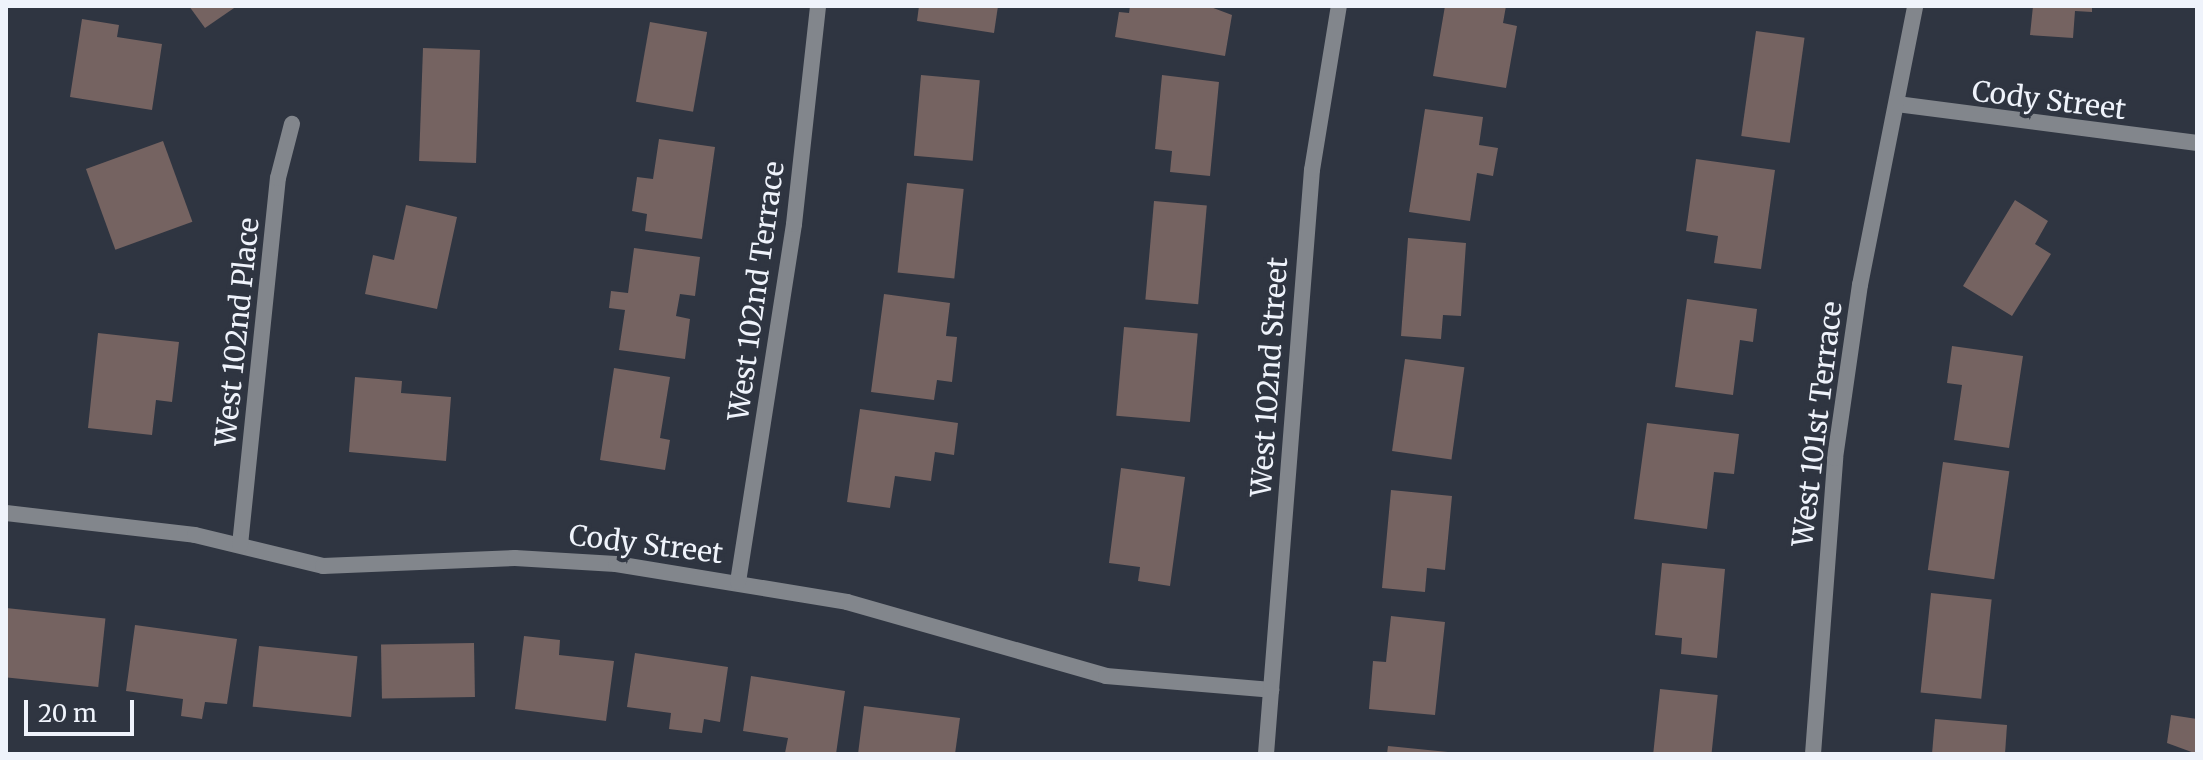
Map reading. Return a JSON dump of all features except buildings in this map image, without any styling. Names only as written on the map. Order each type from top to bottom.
[{"type":"street","name":"West 102nd Terrace","points":[[738,582],[794,224],[818,6]]},
{"type":"street","name":"West 102nd Street","points":[[1266,754],[1312,170],[1339,6]]},
{"type":"street","name":"West 101st Terrace","points":[[1813,754],[1835,458],[1860,285],[1915,6]]},
{"type":"street","name":"Cody Street","points":[[1897,104],[2197,143]]},
{"type":"street","name":"West 102nd Place","points":[[240,545],[278,178],[292,124]]},
{"type":"street","name":"Cody Street","points":[[6,513],[240,545],[323,566],[556,559],[738,582],[847,602],[1106,676],[1271,690]]}]
